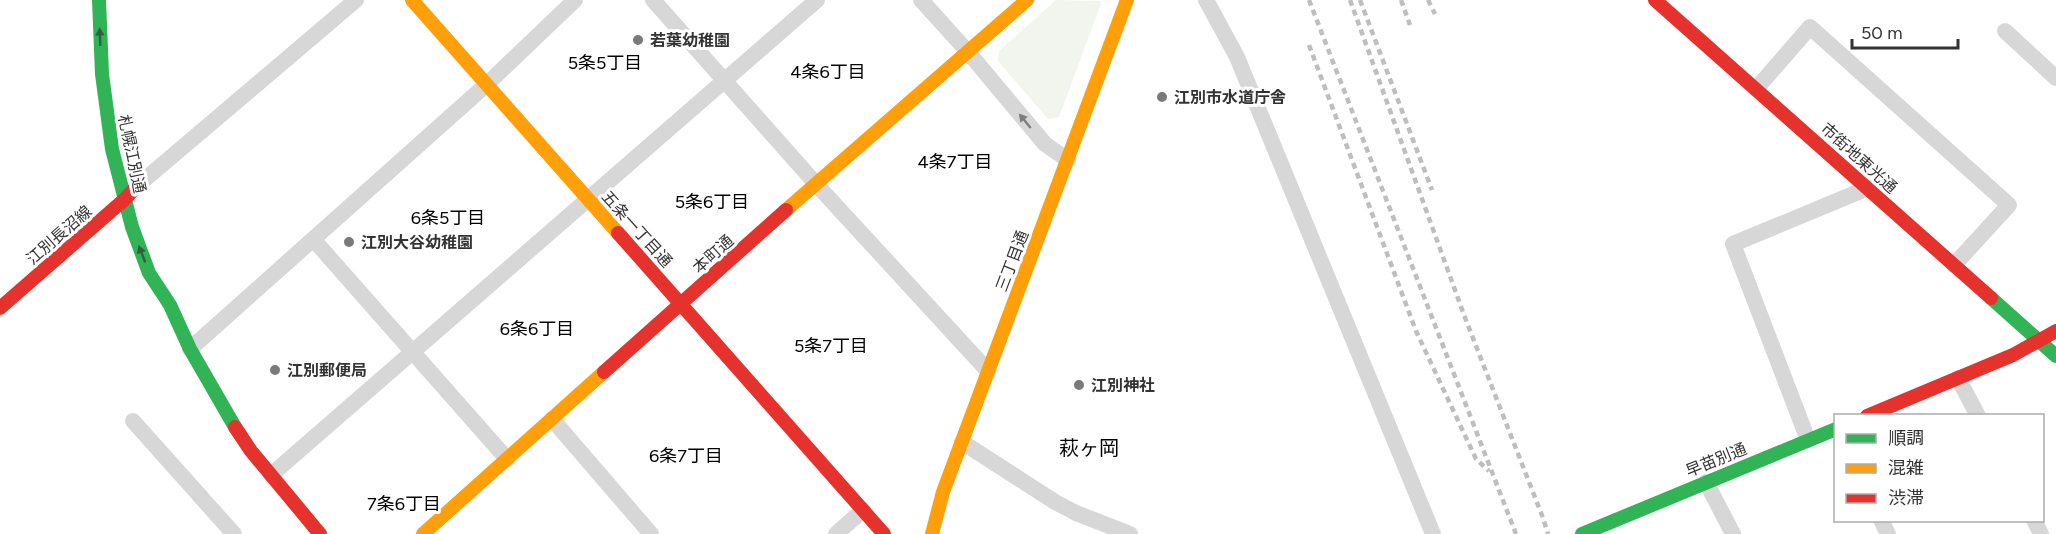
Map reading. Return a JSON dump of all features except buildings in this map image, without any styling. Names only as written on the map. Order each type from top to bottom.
[{"type":"main road","name":"札幌江別通","points":[[99,0],[102,74],[112,149],[132,227],[149,273],[170,305],[190,349],[233,423],[271,475],[320,534]]},
{"type":"main road","name":"五条一丁目通","points":[[412,0],[884,534]]},
{"type":"main road","name":"本町通","points":[[423,534],[816,184],[1027,0]]},
{"type":"main road","name":"三丁目通","points":[[932,534],[943,492],[1127,0]]},
{"type":"main road","name":"市街地東光通","points":[[1664,3],[1756,89],[2056,356]]},
{"type":"main road","name":"札幌江別通","points":[[134,168],[143,204]]},
{"type":"main road","name":"江別長沼線","points":[[0,308],[137,186]]},
{"type":"main road","name":"札幌江別通","points":[[164,267],[170,305]]},
{"type":"main road","points":[[1872,414],[2040,342],[2056,331]]},
{"type":"main road","name":"早苗別通","points":[[1582,534],[1611,528],[1706,482],[1834,431]]},
{"type":"street","points":[[137,186],[356,0]]},
{"type":"street","points":[[190,349],[487,84],[574,0]]},
{"type":"street","points":[[653,0],[816,184],[988,371]]},
{"type":"street","points":[[271,475],[817,0]]},
{"type":"street","points":[[921,0],[1045,144],[1068,160]]},
{"type":"street","points":[[1206,0],[1237,57],[1433,534]]},
{"type":"street","points":[[1756,89],[1810,27],[2009,205],[1954,265]]},
{"type":"street","points":[[2005,31],[2056,78]]},
{"type":"street","points":[[1808,440],[1733,244],[1868,188]]},
{"type":"street","points":[[313,240],[507,459]]},
{"type":"street","points":[[1958,378],[1977,414]]},
{"type":"street","points":[[552,420],[651,534]]},
{"type":"street","points":[[133,421],[234,534]]},
{"type":"street","points":[[962,442],[1055,502],[1130,534]]},
{"type":"street","points":[[1706,482],[1733,534]]},
{"type":"street","points":[[836,534],[862,510]]},
{"type":"shaded area","points":[[1056,0],[1102,1],[1059,117],[1048,119],[998,61],[999,51]]},
{"type":"railway","points":[[1309,0],[1516,534]]},
{"type":"railway","points":[[1350,0],[1464,315],[1548,534]]},
{"type":"railway","points":[[1360,0],[1432,190]]},
{"type":"railway","points":[[1401,0],[1410,25]]},
{"type":"railway","points":[[1428,0],[1435,14]]},
{"type":"railway","points":[[1309,45],[1416,331],[1476,459],[1489,471]]},
{"type":"traffic: fast","points":[[99,0],[102,74],[112,149],[132,227],[149,273],[170,305],[190,349],[235,427]]},
{"type":"traffic: fast","points":[[1991,298],[2056,356]]},
{"type":"traffic: fast","points":[[1582,534],[1834,430]]},
{"type":"traffic: slow","points":[[412,0],[618,233]]},
{"type":"traffic: slow","points":[[786,210],[1027,0]]},
{"type":"traffic: slow","points":[[932,534],[943,492],[1127,0]]},
{"type":"traffic: slow","points":[[423,534],[604,372]]},
{"type":"traffic: jam","points":[[1655,0],[1991,298]]},
{"type":"traffic: jam","points":[[0,308],[137,186]]},
{"type":"traffic: jam","points":[[604,372],[786,210]]},
{"type":"traffic: jam","points":[[618,233],[884,534]]},
{"type":"traffic: jam","points":[[1872,414],[2013,355],[2056,331]]},
{"type":"traffic: jam","points":[[235,427],[251,451],[320,534]]},
{"type":"place","name":"若葉幼稚園","points":[[638,40]]},
{"type":"place","name":"江別市水道庁舎","points":[[1162,97]]},
{"type":"place","name":"江別大谷幼稚園","points":[[349,242]]},
{"type":"place","name":"江別郵便局","points":[[275,370]]},
{"type":"place","name":"江別神社","points":[[1079,385]]},
{"type":"district","name":"5条5丁目","points":[[605,63]]},
{"type":"district","name":"4条6丁目","points":[[828,72]]},
{"type":"district","name":"4条7丁目","points":[[955,162]]},
{"type":"district","name":"5条6丁目","points":[[712,202]]},
{"type":"district","name":"6条5丁目","points":[[448,218]]},
{"type":"district","name":"6条6丁目","points":[[537,329]]},
{"type":"district","name":"5条7丁目","points":[[831,346]]},
{"type":"district","name":"萩ヶ岡","points":[[1089,448]]},
{"type":"district","name":"6条7丁目","points":[[686,456]]},
{"type":"district","name":"7条6丁目","points":[[404,504]]}]
